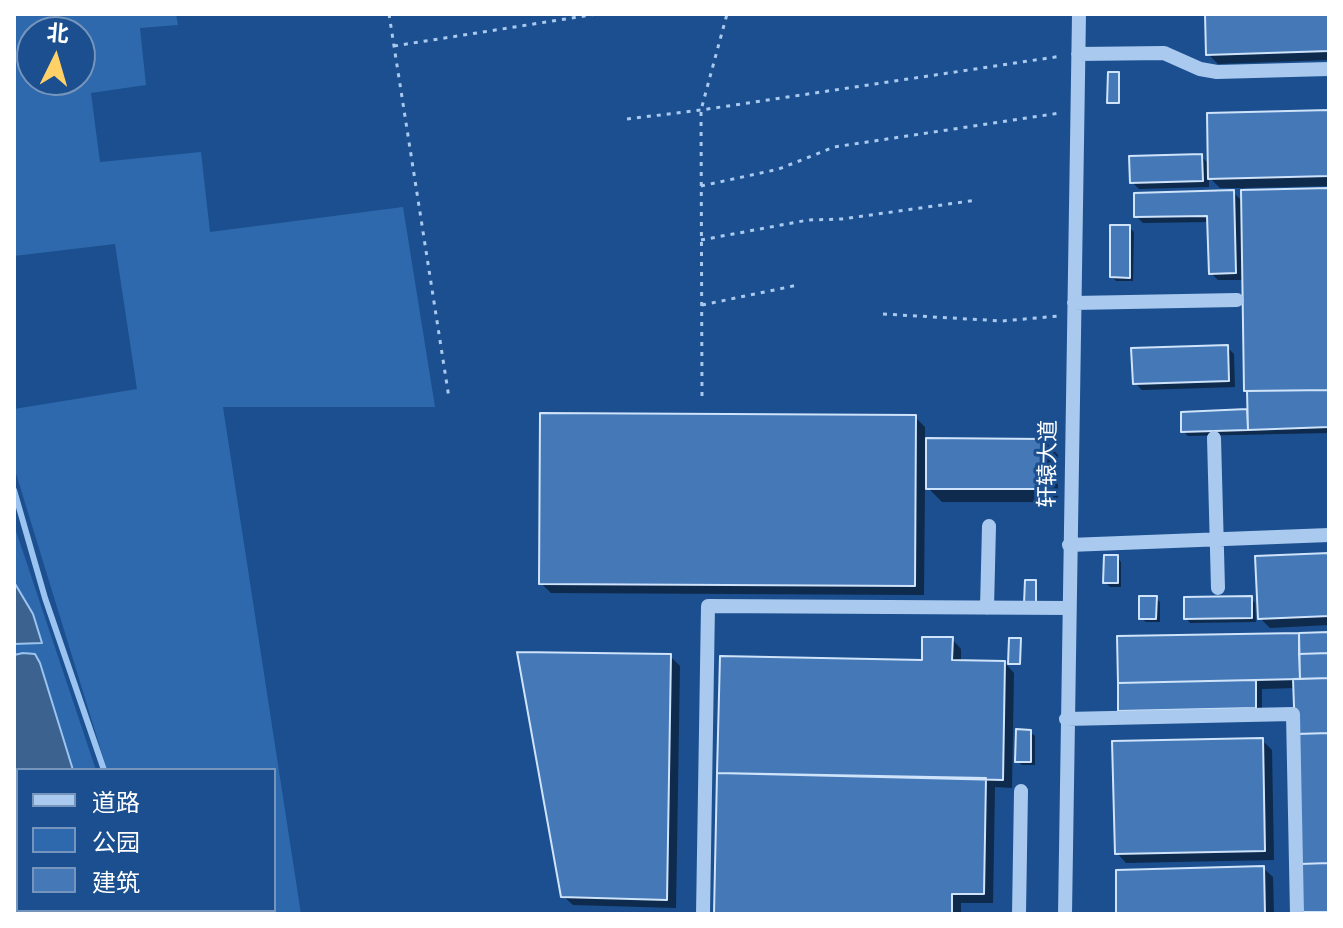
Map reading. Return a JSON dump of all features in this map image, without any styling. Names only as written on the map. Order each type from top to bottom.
[{"type":"street","name":"轩辕大道","points":[[1065,914],[1079,14]]},
{"type":"street","points":[[1078,54],[1164,53],[1200,69],[1217,72],[1329,69]]},
{"type":"street","points":[[1074,309],[1237,300]]},
{"type":"street","points":[[1214,438],[1218,588]]},
{"type":"street","points":[[987,608],[989,526]]},
{"type":"street","points":[[1069,545],[1329,535]]},
{"type":"street","points":[[703,914],[708,606],[1068,608]]},
{"type":"street","points":[[1066,719],[1293,714],[1297,914]]},
{"type":"street","points":[[1019,914],[1021,791]]},
{"type":"path","points":[[389,14],[449,398]]},
{"type":"path","points":[[394,46],[597,14]]},
{"type":"path","points":[[702,396],[701,110],[727,14]]},
{"type":"path","points":[[627,119],[1078,54]]},
{"type":"path","points":[[701,186],[779,169],[834,147],[1077,110]]},
{"type":"path","points":[[701,240],[808,220],[834,220],[977,200]]},
{"type":"path","points":[[702,305],[798,285]]},
{"type":"path","points":[[883,314],[1002,321],[1074,309]]},
{"type":"green space","points":[[14,14],[176,14],[178,25],[140,28],[146,85],[96,92],[96,16],[16,16],[16,96],[91,96],[100,162],[201,152],[210,232],[403,207],[435,407],[223,407],[301,914],[151,914],[276,912],[276,768],[106,768],[14,467],[14,409],[137,389],[115,244],[14,256]]},
{"type":"green space","points":[[14,525],[95,768],[16,768],[16,912],[144,914],[14,914]]},
{"type":"shaded area","points":[[14,582],[33,614],[42,643],[14,644]]},
{"type":"shaded area","points":[[35,654],[40,663],[72,768],[16,768],[16,830],[14,824],[14,655]]},
{"type":"building","points":[[1205,14],[1329,14],[1329,51],[1206,55]]},
{"type":"building","points":[[1108,72],[1119,72],[1119,103],[1107,103]]},
{"type":"building","points":[[1329,110],[1329,176],[1208,179],[1207,113]]},
{"type":"building","points":[[1202,154],[1203,181],[1130,183],[1129,156]]},
{"type":"building","points":[[1329,188],[1329,390],[1244,391],[1241,190]]},
{"type":"building","points":[[1234,190],[1236,273],[1209,274],[1207,216],[1134,217],[1134,193]]},
{"type":"building","points":[[1110,225],[1130,225],[1130,278],[1110,277]]},
{"type":"building","points":[[1228,345],[1229,381],[1133,384],[1131,348]]},
{"type":"building","points":[[1329,390],[1329,427],[1248,430],[1247,391]]},
{"type":"building","points":[[1247,409],[1248,430],[1181,432],[1181,412]]},
{"type":"building","points":[[540,413],[916,415],[915,586],[539,584]]},
{"type":"building","points":[[926,438],[1045,439],[1045,489],[926,489]]},
{"type":"building","points":[[1329,553],[1329,616],[1258,619],[1255,556]]},
{"type":"building","points":[[1104,555],[1118,555],[1118,583],[1103,583]]},
{"type":"building","points":[[1025,580],[1036,580],[1036,604],[1024,604]]},
{"type":"building","points":[[1139,596],[1157,596],[1156,619],[1139,619]]},
{"type":"building","points":[[1252,596],[1252,618],[1184,619],[1184,597]]},
{"type":"building","points":[[1329,632],[1329,653],[1299,654],[1299,633]]},
{"type":"building","points":[[1299,633],[1300,679],[1118,683],[1117,636]]},
{"type":"building","points":[[922,637],[953,637],[952,660],[1005,661],[1003,780],[717,773],[720,656],[922,660]]},
{"type":"building","points":[[1009,638],[1021,638],[1020,664],[1008,664]]},
{"type":"building","points":[[517,652],[671,654],[667,900],[561,897]]},
{"type":"building","points":[[1329,653],[1329,678],[1300,679],[1299,654]]},
{"type":"building","points":[[1329,678],[1329,733],[1295,734],[1293,679]]},
{"type":"building","points":[[1256,680],[1256,708],[1118,711],[1118,683]]},
{"type":"building","points":[[1016,729],[1031,730],[1031,762],[1015,762]]},
{"type":"building","points":[[1329,733],[1329,863],[1300,864],[1297,734]]},
{"type":"building","points":[[1263,738],[1265,851],[1115,854],[1112,741]]},
{"type":"building","points":[[717,773],[986,778],[984,894],[952,894],[952,914],[714,914]]},
{"type":"building","points":[[1329,863],[1329,912],[1301,912],[1300,864]]},
{"type":"building","points":[[1264,866],[1265,914],[1116,914],[1116,870]]},
{"type":"waterway","points":[[14,490],[45,598],[103,768]]}]
